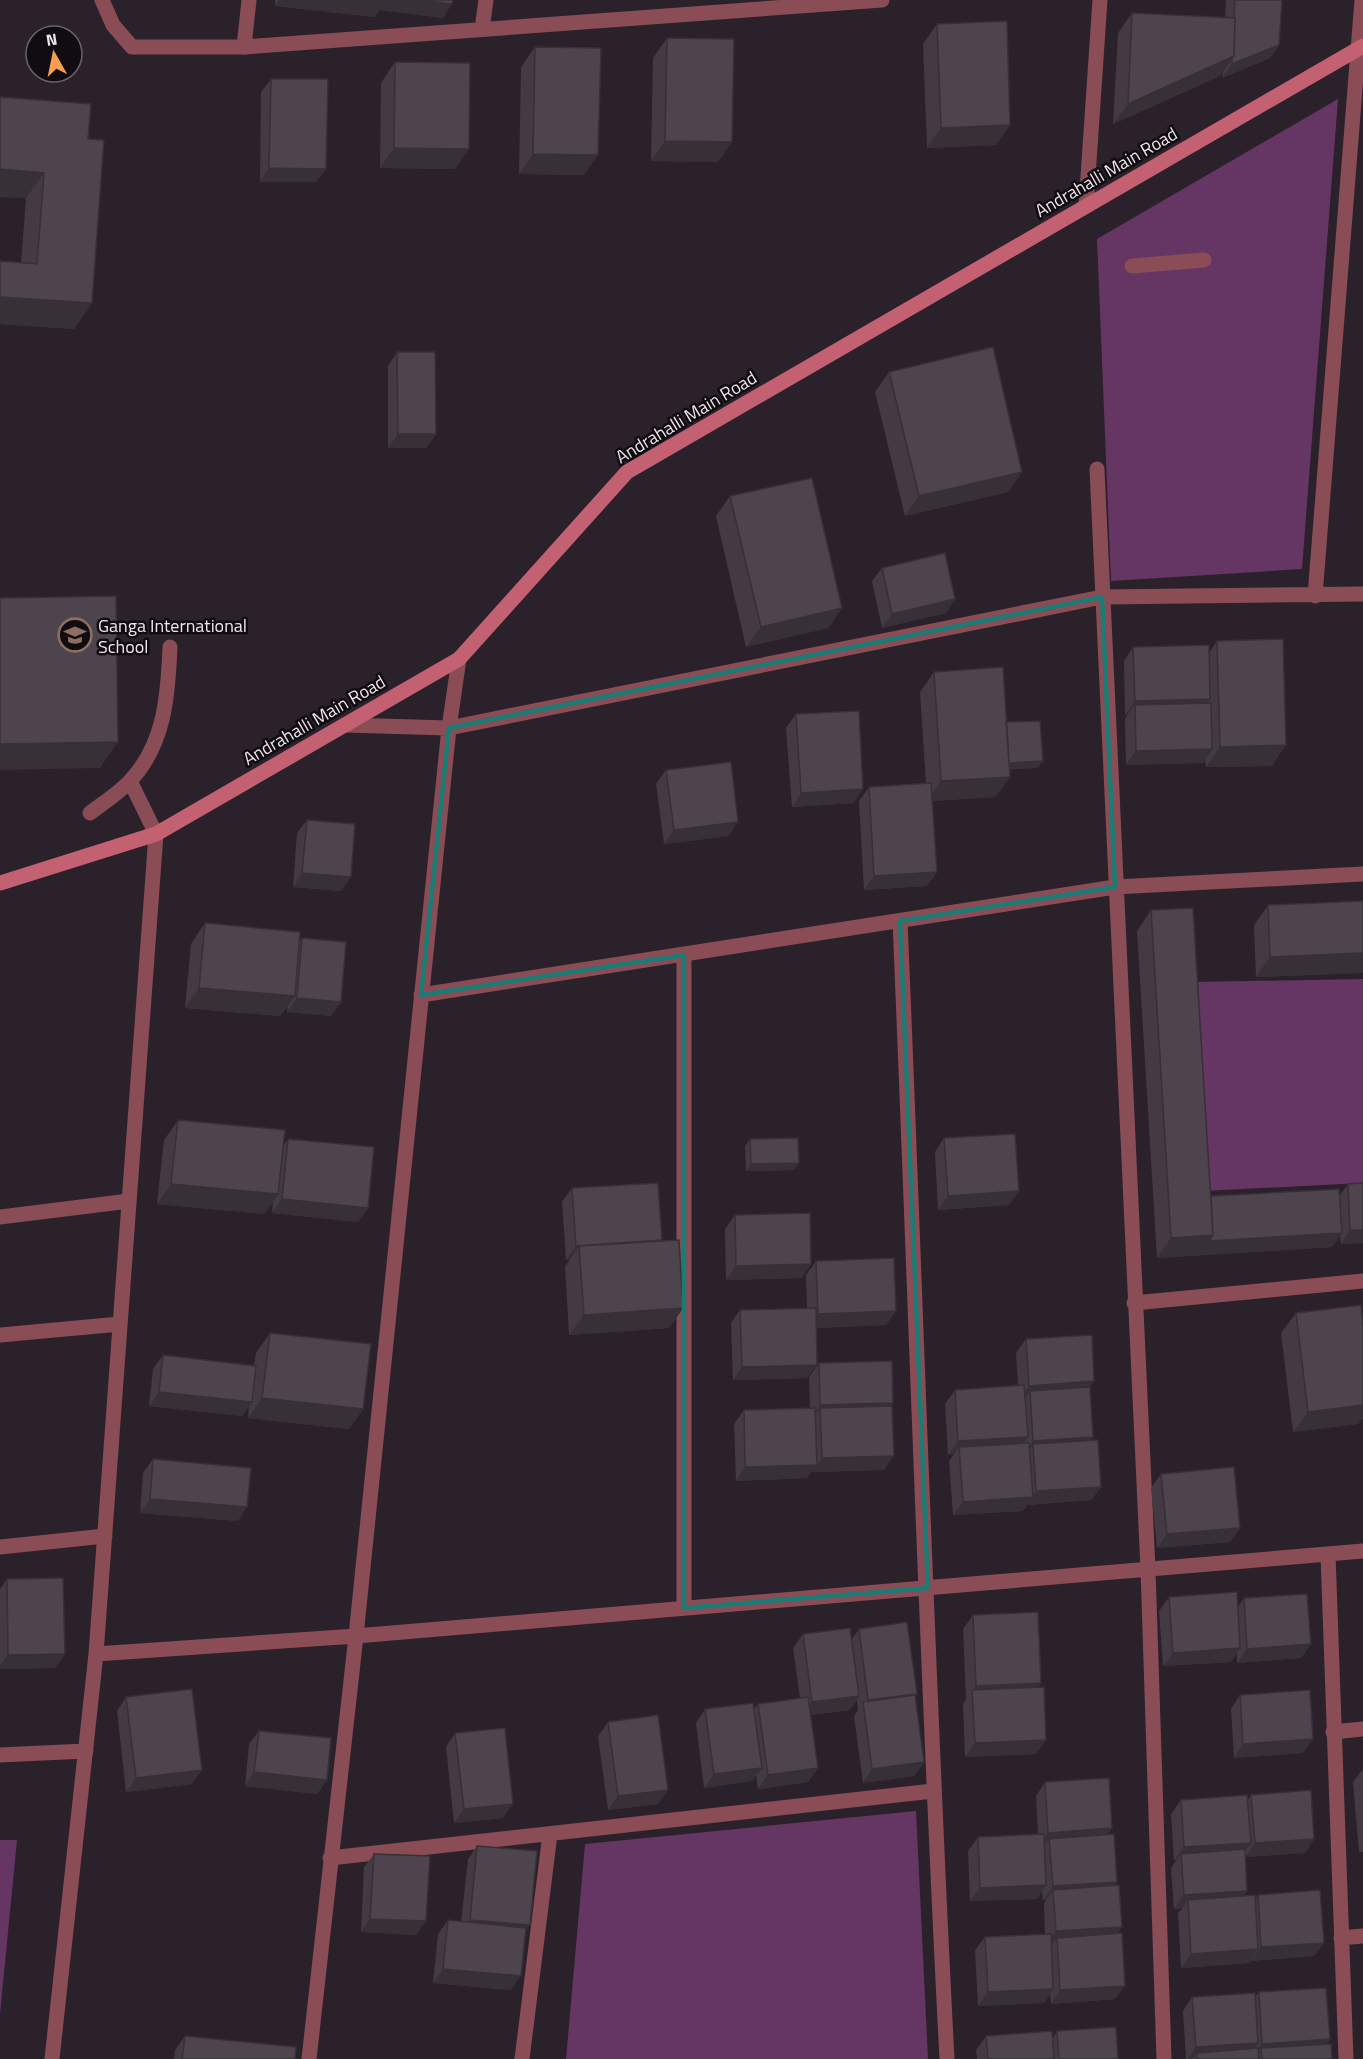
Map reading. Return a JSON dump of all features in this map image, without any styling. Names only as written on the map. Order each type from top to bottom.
[{"type":"main road","name":"Andrahalli Main Road","points":[[0,883],[156,834],[459,659],[627,472],[1361,47]]},
{"type":"street","points":[[102,0],[113,25],[132,47],[244,47],[755,5],[882,0]]},
{"type":"street","points":[[244,47],[249,0]]},
{"type":"street","points":[[482,29],[486,0]]},
{"type":"street","points":[[1086,206],[1100,0]]},
{"type":"street","points":[[1315,596],[1361,47],[1362,0]]},
{"type":"street","points":[[1132,266],[1204,260]]},
{"type":"street","points":[[1097,469],[1148,1569],[1164,2059]]},
{"type":"street","points":[[345,725],[449,728],[1102,597],[1363,594]]},
{"type":"street","points":[[90,813],[130,781],[154,747],[167,704],[170,646]]},
{"type":"street","points":[[309,2059],[356,1636],[449,728],[459,659]]},
{"type":"street","points":[[52,2059],[96,1654],[156,834],[130,781]]},
{"type":"street","points":[[421,996],[1115,887],[1363,874]]},
{"type":"street","points":[[900,921],[928,1588],[933,1791],[947,2059]]},
{"type":"street","points":[[684,954],[684,1608]]},
{"type":"street","points":[[0,1217],[129,1201]]},
{"type":"street","points":[[1134,1303],[1363,1281]]},
{"type":"street","points":[[0,1335],[120,1324]]},
{"type":"street","points":[[0,1547],[105,1536]]},
{"type":"street","points":[[96,1654],[356,1636],[1363,1551]]},
{"type":"street","points":[[1328,1554],[1346,2059]]},
{"type":"street","points":[[1333,1732],[1363,1730]]},
{"type":"street","points":[[0,1755],[86,1750]]},
{"type":"street","points":[[330,1858],[933,1791]]},
{"type":"street","points":[[522,2059],[550,1834]]},
{"type":"street","points":[[1341,1938],[1363,1936]]},
{"type":"highlighted area","points":[[1102,597],[1115,887],[900,921],[928,1588],[684,1608],[684,955],[421,995],[449,728]]},
{"type":"shaded area","points":[[1338,99],[1302,569],[1111,581],[1097,239]]},
{"type":"shaded area","points":[[1363,979],[1363,1183],[1204,1191],[1193,982]]},
{"type":"shaded area","points":[[916,1811],[928,2059],[566,2059],[585,1844]]},
{"type":"shaded area","points":[[0,1840],[17,1840],[0,2014]]},
{"type":"building","points":[[420,0],[453,0],[452,4]]},
{"type":"building","points":[[1235,0],[1282,0],[1279,45],[1232,64],[1234,56]]},
{"type":"building","points":[[1132,13],[1235,18],[1234,56],[1128,104]]},
{"type":"building","points":[[1007,21],[1010,125],[941,128],[937,24]]},
{"type":"building","points":[[667,38],[734,39],[732,142],[665,141]]},
{"type":"building","points":[[535,47],[601,48],[598,155],[533,154]]},
{"type":"building","points":[[395,62],[470,63],[469,149],[394,148]]},
{"type":"building","points":[[271,79],[328,79],[326,169],[269,168]]},
{"type":"building","points":[[0,97],[91,104],[88,139],[104,140],[92,303],[0,297],[0,261],[37,264],[44,173],[0,169]]},
{"type":"building","points":[[993,347],[1022,472],[919,496],[889,372]]},
{"type":"building","points":[[397,352],[435,352],[436,434],[398,434]]},
{"type":"building","points":[[812,478],[842,608],[761,627],[730,496]]},
{"type":"building","points":[[945,553],[955,599],[892,614],[882,568]]},
{"type":"building","points":[[116,596],[118,742],[0,744],[0,598]]},
{"type":"building","points":[[1283,639],[1286,745],[1220,747],[1217,641]]},
{"type":"building","points":[[1209,645],[1210,699],[1135,701],[1133,647]]},
{"type":"building","points":[[1003,667],[1010,777],[941,781],[934,672]]},
{"type":"building","points":[[1211,703],[1212,749],[1136,751],[1135,705]]},
{"type":"building","points":[[859,711],[863,789],[801,793],[796,714]]},
{"type":"building","points":[[1040,721],[1043,761],[1009,763],[1006,722]]},
{"type":"building","points":[[731,762],[738,822],[674,830],[666,770]]},
{"type":"building","points":[[931,783],[937,872],[874,876],[869,787]]},
{"type":"building","points":[[307,820],[355,824],[351,877],[302,873]]},
{"type":"building","points":[[1363,901],[1363,953],[1270,957],[1268,905]]},
{"type":"building","points":[[1193,908],[1213,1235],[1171,1238],[1151,910]]},
{"type":"building","points":[[205,923],[300,932],[295,996],[199,988]]},
{"type":"building","points":[[302,938],[346,942],[341,1002],[297,998]]},
{"type":"building","points":[[178,1120],[285,1130],[278,1194],[171,1184]]},
{"type":"building","points":[[1015,1134],[1019,1191],[948,1196],[944,1138]]},
{"type":"building","points":[[798,1138],[799,1163],[751,1164],[750,1139]]},
{"type":"building","points":[[288,1139],[374,1147],[368,1208],[282,1199]]},
{"type":"building","points":[[658,1183],[662,1240],[576,1246],[572,1188]]},
{"type":"building","points":[[1363,1183],[1363,1230],[1350,1230],[1348,1184]]},
{"type":"building","points":[[1339,1189],[1342,1233],[1209,1241],[1213,1235],[1211,1196]]},
{"type":"building","points":[[810,1213],[811,1264],[736,1266],[735,1215]]},
{"type":"building","points":[[679,1240],[683,1308],[584,1315],[579,1246]]},
{"type":"building","points":[[894,1258],[896,1311],[818,1314],[816,1261]]},
{"type":"building","points":[[1361,1305],[1363,1405],[1308,1412],[1296,1313]]},
{"type":"building","points":[[816,1308],[817,1365],[742,1367],[740,1310]]},
{"type":"building","points":[[270,1333],[371,1344],[363,1409],[262,1398]]},
{"type":"building","points":[[1092,1335],[1094,1381],[1029,1386],[1026,1339]]},
{"type":"building","points":[[163,1355],[256,1366],[252,1402],[159,1392]]},
{"type":"building","points":[[892,1361],[893,1403],[820,1405],[819,1363]]},
{"type":"building","points":[[1024,1385],[1028,1437],[958,1441],[955,1390]]},
{"type":"building","points":[[1090,1387],[1093,1437],[1033,1441],[1030,1391]]},
{"type":"building","points":[[892,1406],[894,1456],[822,1458],[820,1408]]},
{"type":"building","points":[[815,1408],[817,1465],[745,1467],[744,1410]]},
{"type":"building","points":[[1098,1440],[1101,1487],[1036,1491],[1033,1444]]},
{"type":"building","points":[[1029,1443],[1033,1497],[963,1502],[959,1447]]},
{"type":"building","points":[[153,1459],[251,1468],[247,1507],[150,1499]]},
{"type":"building","points":[[1234,1467],[1240,1528],[1167,1534],[1161,1474]]},
{"type":"building","points":[[63,1578],[65,1654],[8,1655],[7,1579]]},
{"type":"building","points":[[1237,1592],[1240,1648],[1173,1653],[1169,1597]]},
{"type":"building","points":[[1307,1594],[1311,1644],[1247,1649],[1244,1598]]},
{"type":"building","points":[[1038,1612],[1041,1683],[976,1686],[973,1615]]},
{"type":"building","points":[[907,1622],[917,1694],[868,1700],[859,1629]]},
{"type":"building","points":[[850,1628],[859,1696],[812,1702],[803,1634]]},
{"type":"building","points":[[1044,1687],[1046,1740],[975,1743],[972,1690]]},
{"type":"building","points":[[192,1689],[202,1770],[136,1778],[126,1697]]},
{"type":"building","points":[[1310,1690],[1313,1739],[1243,1744],[1240,1695]]},
{"type":"building","points":[[915,1695],[924,1762],[872,1769],[863,1702]]},
{"type":"building","points":[[808,1697],[818,1768],[768,1775],[758,1704]]},
{"type":"building","points":[[753,1703],[762,1768],[714,1774],[705,1709]]},
{"type":"building","points":[[658,1715],[668,1790],[618,1796],[608,1722]]},
{"type":"building","points":[[505,1728],[513,1804],[464,1809],[455,1733]]},
{"type":"building","points":[[259,1731],[331,1738],[327,1780],[254,1772]]},
{"type":"building","points":[[1109,1778],[1112,1828],[1048,1833],[1045,1782]]},
{"type":"building","points":[[1311,1790],[1314,1839],[1255,1843],[1251,1795]]},
{"type":"building","points":[[1247,1795],[1251,1843],[1184,1847],[1181,1800]]},
{"type":"building","points":[[1044,1834],[1046,1885],[980,1888],[978,1837]]},
{"type":"building","points":[[1114,1834],[1117,1882],[1053,1886],[1049,1839]]},
{"type":"building","points":[[477,1846],[537,1851],[530,1925],[470,1920]]},
{"type":"building","points":[[1245,1849],[1247,1891],[1184,1895],[1181,1854]]},
{"type":"building","points":[[374,1854],[430,1856],[426,1921],[370,1919]]},
{"type":"building","points":[[1119,1885],[1122,1927],[1056,1931],[1053,1890]]},
{"type":"building","points":[[1320,1890],[1324,1943],[1261,1947],[1258,1895]]},
{"type":"building","points":[[1255,1895],[1258,1949],[1191,1954],[1188,1900]]},
{"type":"building","points":[[448,1920],[526,1928],[521,1976],[443,1969]]},
{"type":"building","points":[[1122,1933],[1125,1986],[1060,1990],[1057,1938]]},
{"type":"building","points":[[1051,1934],[1053,1989],[988,1992],[985,1937]]},
{"type":"building","points":[[1326,1988],[1330,2039],[1262,2044],[1259,1992]]},
{"type":"building","points":[[1255,1993],[1258,2043],[1196,2047],[1192,1997]]},
{"type":"building","points":[[1116,2027],[1118,2059],[1059,2059],[1057,2031]]},
{"type":"building","points":[[1052,2031],[1054,2059],[988,2059],[986,2036]]},
{"type":"building","points":[[185,2036],[296,2047],[295,2059],[182,2059]]},
{"type":"building","points":[[1331,2044],[1332,2059],[1262,2059],[1261,2048]]},
{"type":"building","points":[[1258,2048],[1259,2059],[1197,2059],[1197,2053]]},
{"type":"place","name":"Ganga International School","points":[[75,635]]}]
